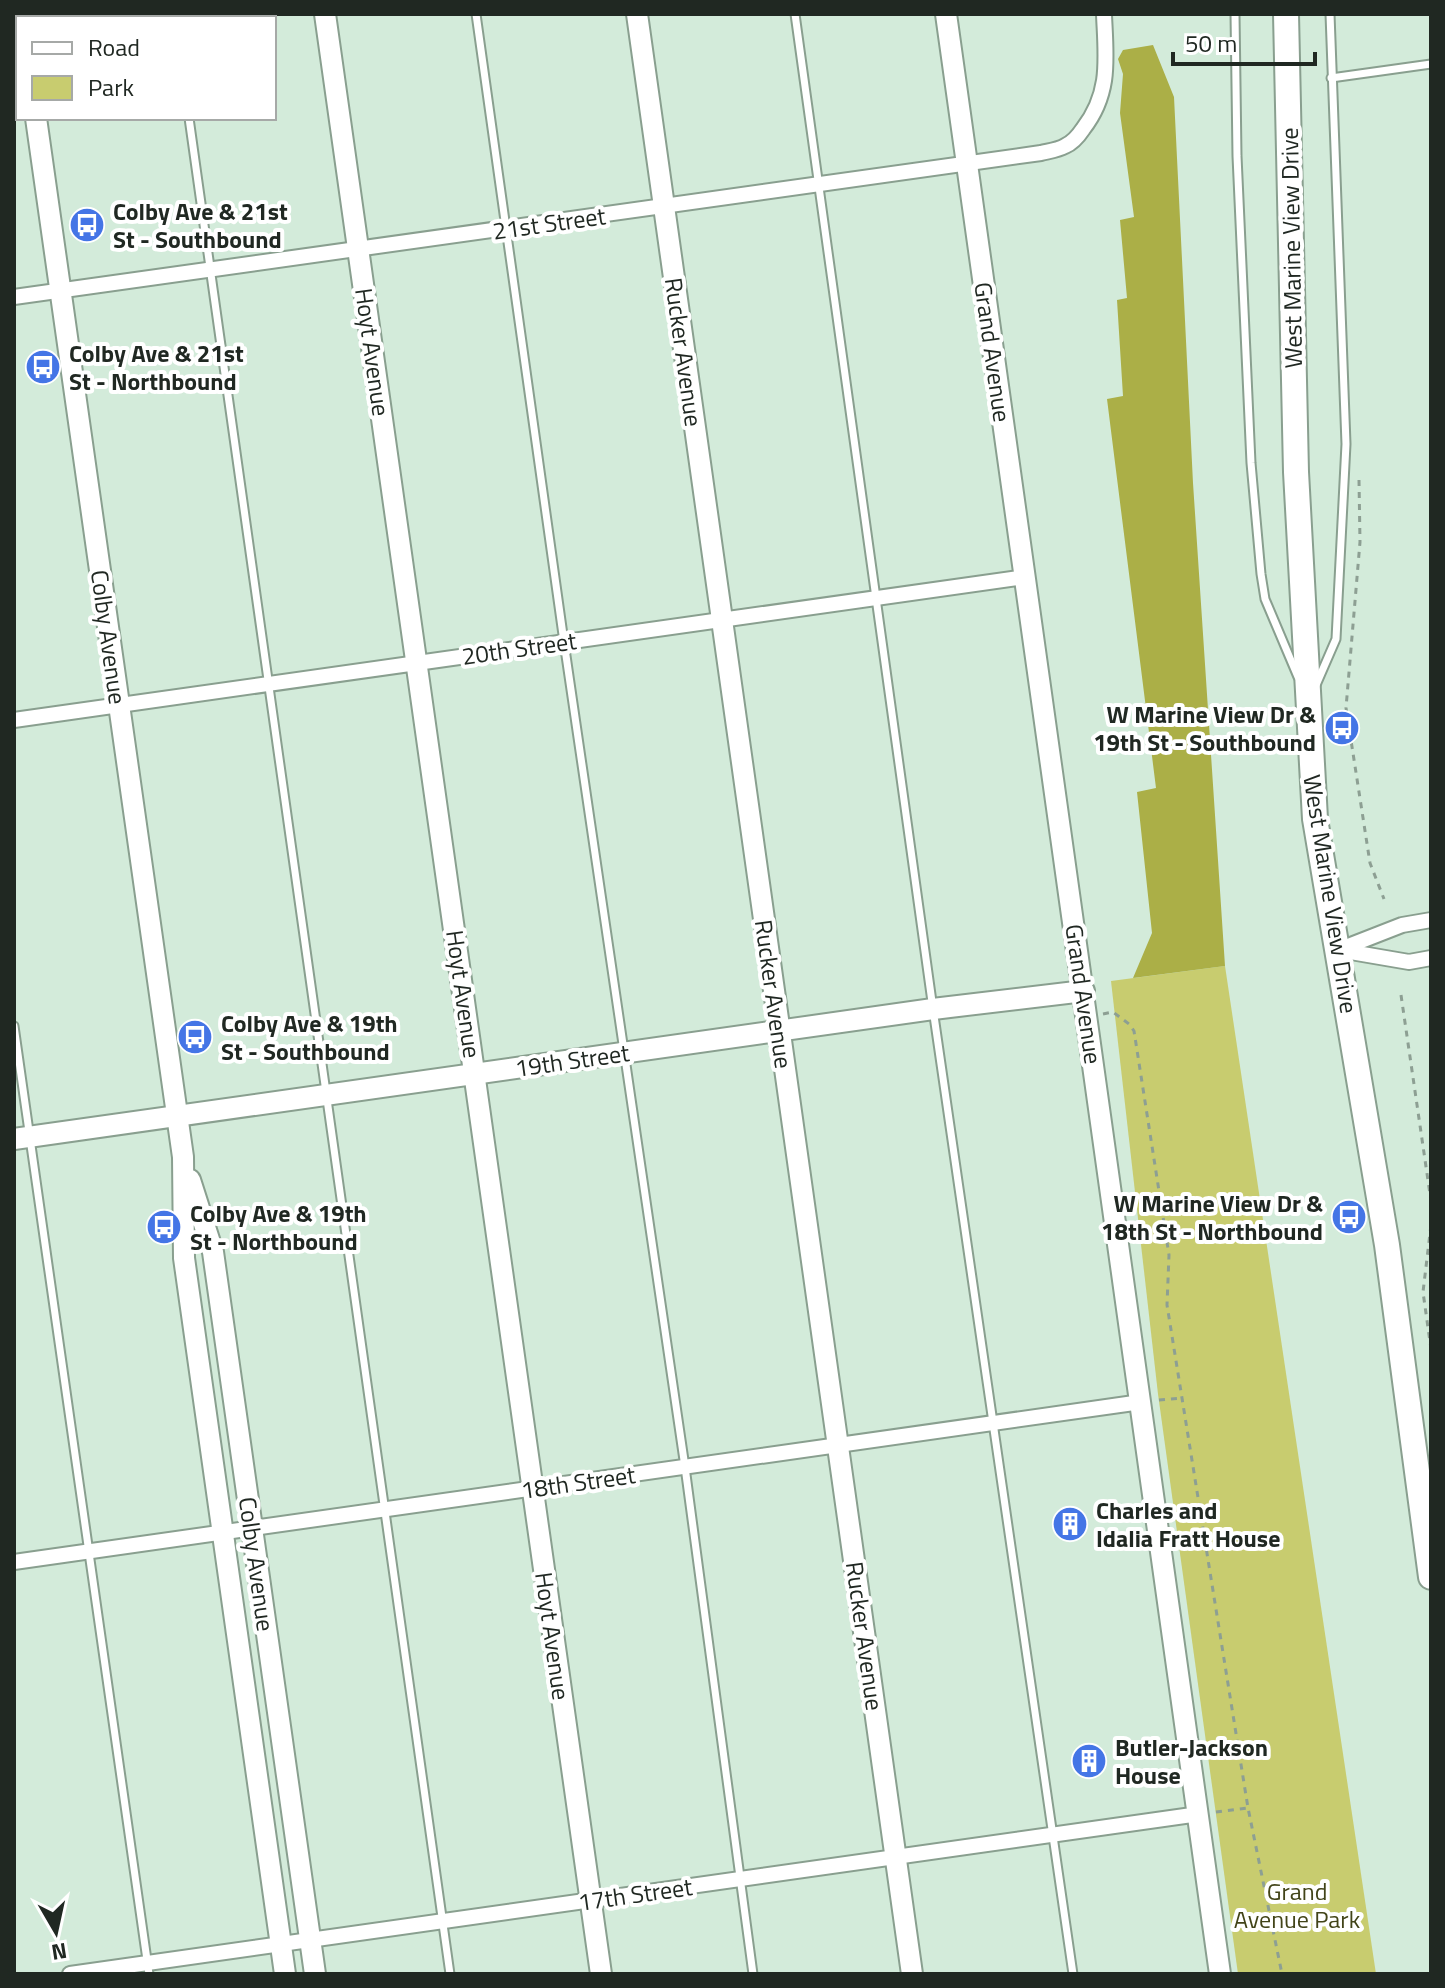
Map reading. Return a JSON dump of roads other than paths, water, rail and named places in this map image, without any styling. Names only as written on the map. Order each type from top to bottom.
[{"type":"main road","name":"West Marine View Drive","points":[[1286,14],[1296,472],[1315,819],[1423,1464],[1431,1577]]},
{"type":"street","name":"Hoyt Avenue","points":[[325,14],[601,1974]]},
{"type":"street","name":"Rucker Avenue","points":[[637,14],[912,1974]]},
{"type":"street","name":"Grand Avenue","points":[[946,14],[1220,1974]]},
{"type":"street","name":"21st Street","points":[[14,297],[1041,153],[1067,146],[1078,136],[1093,117],[1103,96],[1106,64],[1104,15]]},
{"type":"street","name":"Colby Avenue","points":[[36,120],[183,1157],[184,1258],[285,1974]]},
{"type":"street","name":"20th Street","points":[[14,720],[1025,577]]},
{"type":"street","points":[[1338,950],[1402,925],[1431,920]]},
{"type":"street","points":[[1338,950],[1409,962],[1431,958]]},
{"type":"street","name":"19th Street","points":[[22,1138],[779,1030],[1084,991]]},
{"type":"street","name":"Colby Avenue","points":[[183,1157],[213,1252],[315,1974]]},
{"type":"street","name":"18th Street","points":[[14,1562],[1141,1402]]},
{"type":"street","name":"17th Street","points":[[70,1974],[148,1968],[281,1944],[1199,1814]]},
{"type":"lane","points":[[476,14],[685,1467],[753,1974]]},
{"type":"lane","points":[[795,14],[933,1009],[1073,1974]]},
{"type":"lane","points":[[1235,14],[1237,156],[1248,402],[1261,574],[1265,599],[1308,701]]},
{"type":"lane","points":[[1308,701],[1336,639],[1346,444],[1330,14]]},
{"type":"lane","points":[[1331,78],[1431,64]]},
{"type":"lane","points":[[189,120],[450,1974]]},
{"type":"lane","points":[[14,1028],[22,1138],[90,1551],[148,1968]]},
{"type":"place","name":"Colby Ave & 21st St - Southbound","points":[[87,225]]},
{"type":"place","name":"Colby Ave & 21st St - Northbound","points":[[43,367]]},
{"type":"place","name":"W Marine View Dr & 19th St - Southbound","points":[[1342,728]]},
{"type":"place","name":"Colby Ave & 19th St - Southbound","points":[[195,1037]]},
{"type":"place","name":"W Marine View Dr & 18th St - Northbound","points":[[1349,1217]]},
{"type":"place","name":"Colby Ave & 19th St - Northbound","points":[[164,1227]]},
{"type":"place","name":"Charles and Idalia Fratt House","points":[[1070,1524]]},
{"type":"place","name":"Butler-Jackson House","points":[[1089,1761]]},
{"type":"park label","name":"Grand Avenue Park","points":[[1297,1905]]}]
